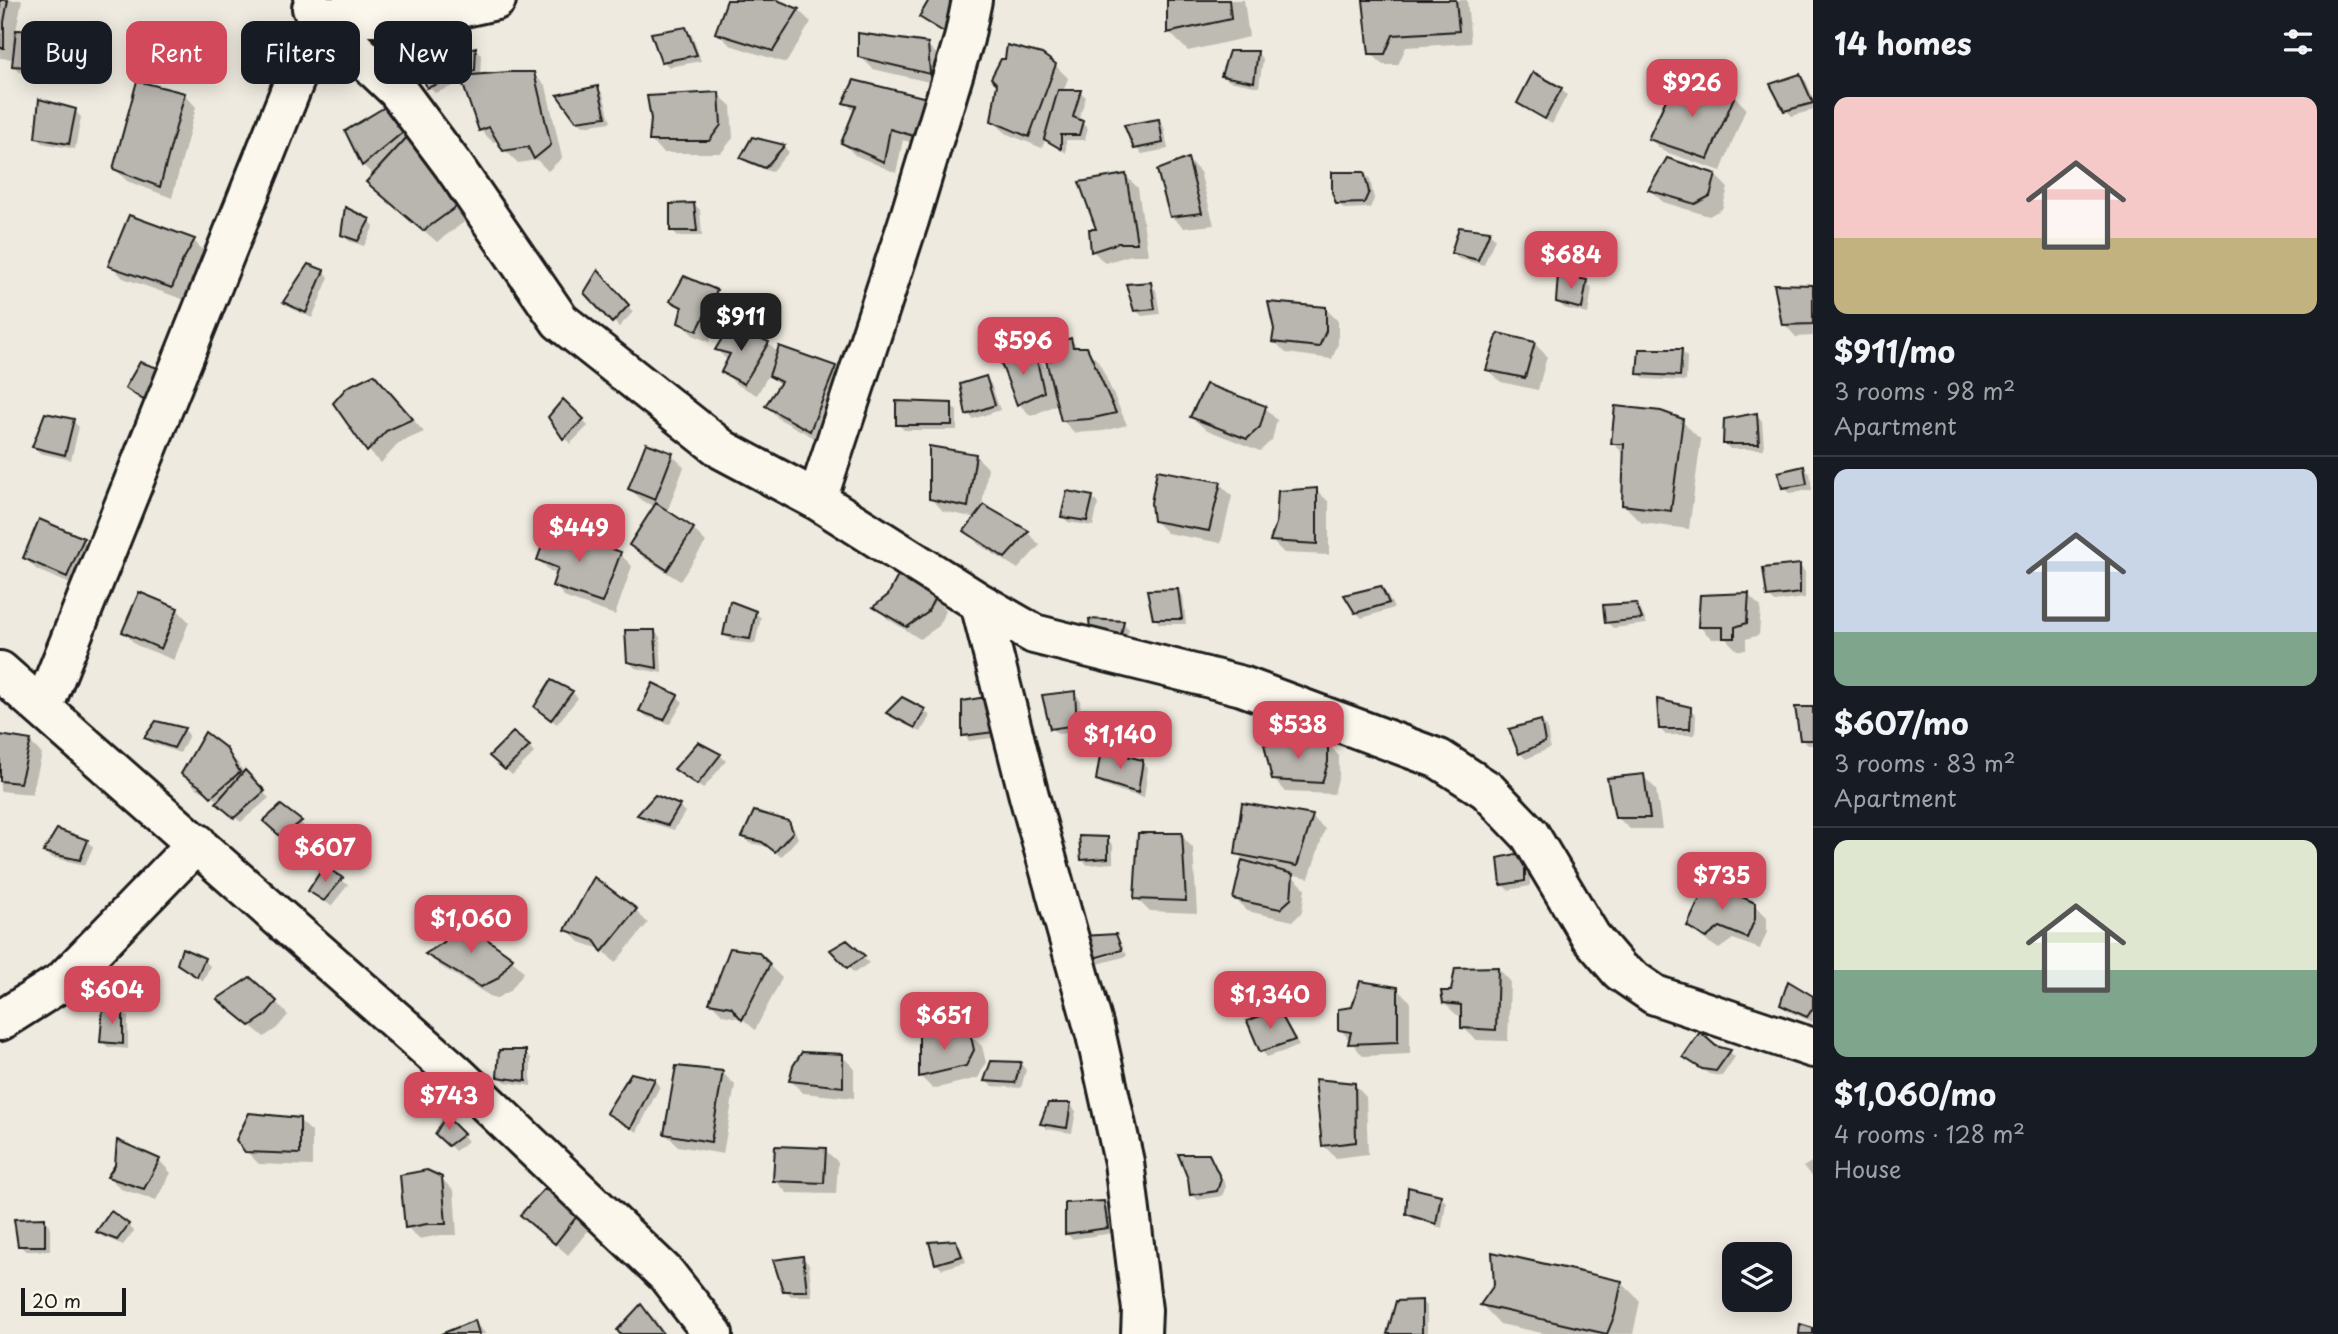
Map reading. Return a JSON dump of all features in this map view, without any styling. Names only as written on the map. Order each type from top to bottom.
[{"type":"street","points":[[313,9],[419,18],[496,0]]},
{"type":"street","points":[[817,500],[909,219],[964,39],[972,0]]},
{"type":"street","points":[[313,9],[397,90],[453,165],[560,321],[723,450],[817,500],[1034,634],[1242,686],[1439,759],[1487,790],[1530,835],[1591,937],[1620,971],[1655,995],[1813,1048]]},
{"type":"street","points":[[43,708],[313,9]]},
{"type":"street","points":[[980,603],[1029,796],[1096,1035],[1124,1162],[1142,1310],[1141,1334]]},
{"type":"street","points":[[0,671],[454,1072],[666,1274],[713,1334]]},
{"type":"street","points":[[0,1021],[63,981],[197,843]]},
{"type":"building","points":[[0,0],[8,0],[4,22],[4,48],[0,48]]},
{"type":"building","points":[[727,0],[777,0],[799,9],[773,51],[715,33]]},
{"type":"building","points":[[929,0],[951,0],[966,6],[952,37],[919,17]]},
{"type":"building","points":[[1167,0],[1229,0],[1231,19],[1167,33]]},
{"type":"building","points":[[1363,0],[1456,0],[1459,31],[1393,35],[1385,54],[1369,54]]},
{"type":"building","points":[[686,27],[697,55],[661,62],[651,33]]},
{"type":"building","points":[[16,30],[21,30],[21,67],[12,66]]},
{"type":"building","points":[[858,33],[928,43],[930,74],[858,57]]},
{"type":"building","points":[[1007,45],[1042,54],[1056,64],[1029,137],[991,121],[997,84],[991,78],[1001,59],[1005,59]]},
{"type":"building","points":[[476,47],[475,70],[472,71],[472,48]]},
{"type":"building","points":[[1229,51],[1258,51],[1254,82],[1221,76]]},
{"type":"building","points":[[534,72],[551,145],[534,159],[528,147],[503,151],[489,127],[479,131],[463,84],[472,84],[472,75]]},
{"type":"building","points":[[1533,72],[1562,88],[1545,119],[1517,103]]},
{"type":"building","points":[[1800,74],[1813,103],[1784,111],[1770,84]]},
{"type":"building","points":[[854,80],[927,98],[917,137],[890,129],[884,162],[841,143],[856,106],[843,103]]},
{"type":"building","points":[[1675,80],[1735,95],[1708,159],[1648,139]]},
{"type":"building","points":[[136,84],[149,84],[185,93],[160,187],[113,169]]},
{"type":"building","points":[[598,86],[606,117],[576,121],[557,95]]},
{"type":"building","points":[[1058,90],[1081,90],[1073,117],[1083,121],[1079,135],[1061,135],[1061,149],[1044,139]]},
{"type":"building","points":[[719,92],[721,125],[709,141],[649,141],[651,119],[647,96]]},
{"type":"building","points":[[39,99],[76,109],[69,144],[35,138]]},
{"type":"building","points":[[390,104],[409,127],[362,166],[345,131]]},
{"type":"building","points":[[1159,119],[1163,143],[1134,149],[1124,125]]},
{"type":"building","points":[[409,135],[456,207],[423,231],[366,182]]},
{"type":"building","points":[[752,137],[785,145],[765,168],[740,158]]},
{"type":"building","points":[[1188,158],[1202,213],[1170,217],[1157,170]]},
{"type":"building","points":[[1667,158],[1716,174],[1710,196],[1695,204],[1648,190]]},
{"type":"building","points":[[1332,172],[1364,172],[1369,192],[1364,203],[1336,204],[1332,192]]},
{"type":"building","points":[[1126,174],[1137,243],[1118,243],[1091,252],[1089,229],[1096,229],[1079,182]]},
{"type":"building","points":[[694,203],[697,231],[670,231],[670,204]]},
{"type":"building","points":[[345,207],[370,219],[358,241],[341,235]]},
{"type":"building","points":[[129,215],[195,239],[172,288],[108,266]]},
{"type":"building","points":[[1459,227],[1490,231],[1478,260],[1451,253]]},
{"type":"building","points":[[1533,233],[1577,239],[1568,274],[1531,266]]},
{"type":"building","points":[[308,264],[324,270],[306,313],[283,302]]},
{"type":"building","points":[[598,270],[629,305],[612,323],[584,293]]},
{"type":"building","points":[[1558,274],[1587,280],[1582,309],[1556,302]]},
{"type":"building","points":[[684,276],[717,290],[697,331],[678,323],[682,307],[670,301]]},
{"type":"building","points":[[1151,282],[1155,309],[1134,311],[1126,284]]},
{"type":"building","points":[[1774,284],[1813,285],[1813,324],[1782,325]]},
{"type":"building","points":[[1268,302],[1326,307],[1326,331],[1319,347],[1272,342],[1274,329]]},
{"type":"building","points":[[730,325],[769,342],[744,384],[721,372],[730,354],[715,350]]},
{"type":"building","points":[[1498,333],[1535,342],[1525,378],[1486,370]]},
{"type":"building","points":[[1071,338],[1073,347],[1087,347],[1116,413],[1061,421],[1046,360],[1052,360],[1048,346]]},
{"type":"building","points":[[779,346],[836,366],[810,431],[765,406],[781,382],[769,376]]},
{"type":"building","points":[[1639,349],[1682,349],[1680,376],[1637,374]]},
{"type":"building","points":[[1036,356],[1044,392],[1017,405],[999,358]]},
{"type":"building","points":[[140,362],[164,370],[148,403],[125,388]]},
{"type":"building","points":[[374,374],[413,419],[386,431],[367,452],[333,403],[347,387]]},
{"type":"building","points":[[986,376],[995,405],[966,415],[960,384]]},
{"type":"building","points":[[1206,384],[1266,406],[1260,427],[1247,439],[1190,417]]},
{"type":"building","points":[[563,399],[584,419],[563,439],[548,417]]},
{"type":"building","points":[[896,401],[952,403],[952,425],[896,425]]},
{"type":"building","points":[[1615,406],[1661,411],[1683,419],[1671,511],[1622,505],[1624,444],[1611,444]]},
{"type":"building","points":[[45,413],[74,419],[65,455],[32,447]]},
{"type":"building","points":[[1757,413],[1759,444],[1723,444],[1724,419]]},
{"type":"building","points":[[646,443],[673,453],[655,500],[628,489]]},
{"type":"building","points":[[929,446],[976,454],[968,507],[929,499]]},
{"type":"building","points":[[1804,466],[1807,484],[1782,488],[1778,472]]},
{"type":"building","points":[[1157,470],[1221,482],[1209,531],[1153,521],[1151,503]]},
{"type":"building","points":[[1317,488],[1317,544],[1270,541],[1276,523],[1278,491]]},
{"type":"building","points":[[1067,491],[1093,496],[1087,521],[1061,517]]},
{"type":"building","points":[[656,503],[694,528],[667,570],[629,545]]},
{"type":"building","points":[[984,505],[1029,531],[1005,558],[964,531]]},
{"type":"building","points":[[39,519],[84,538],[67,577],[23,558]]},
{"type":"building","points":[[549,527],[621,552],[602,603],[552,586],[558,568],[537,560]]},
{"type":"building","points":[[1800,564],[1800,593],[1767,597],[1763,568]]},
{"type":"building","points":[[900,572],[935,597],[927,613],[907,627],[873,607],[888,595]]},
{"type":"building","points":[[1381,586],[1389,603],[1355,613],[1344,595]]},
{"type":"building","points":[[1178,589],[1182,619],[1153,619],[1147,590]]},
{"type":"building","points":[[139,592],[178,608],[161,649],[122,632]]},
{"type":"building","points":[[1749,593],[1747,623],[1735,627],[1735,638],[1723,638],[1723,627],[1698,627],[1700,595]]},
{"type":"building","points":[[730,601],[756,611],[750,639],[723,635]]},
{"type":"building","points":[[1636,603],[1642,619],[1605,623],[1603,605]]},
{"type":"building","points":[[1089,619],[1124,621],[1120,639],[1091,639]]},
{"type":"building","points":[[625,630],[655,630],[657,668],[627,662]]},
{"type":"building","points":[[551,680],[573,691],[551,720],[534,707]]},
{"type":"building","points":[[653,683],[678,695],[664,720],[639,711]]},
{"type":"building","points":[[1075,691],[1077,725],[1050,729],[1042,695]]},
{"type":"building","points":[[902,697],[925,709],[915,728],[886,713]]},
{"type":"building","points":[[986,697],[995,732],[962,736],[962,701]]},
{"type":"building","points":[[1657,699],[1691,707],[1690,729],[1659,729]]},
{"type":"building","points":[[1795,707],[1813,707],[1813,740],[1800,740]]},
{"type":"building","points":[[1541,720],[1545,742],[1519,754],[1509,729]]},
{"type":"building","points":[[156,721],[185,728],[174,748],[144,738]]},
{"type":"building","points":[[205,732],[226,748],[240,772],[211,797],[181,774]]},
{"type":"building","points":[[513,732],[530,746],[505,770],[489,756]]},
{"type":"building","points":[[0,735],[31,740],[20,783],[0,781]]},
{"type":"building","points":[[698,742],[721,754],[697,785],[674,769]]},
{"type":"building","points":[[1328,742],[1328,762],[1322,783],[1272,780],[1264,744]]},
{"type":"building","points":[[1101,750],[1143,760],[1138,793],[1096,780]]},
{"type":"building","points":[[245,770],[265,791],[234,818],[216,803]]},
{"type":"building","points":[[1644,774],[1650,818],[1615,818],[1607,778]]},
{"type":"building","points":[[655,795],[680,805],[668,825],[637,815]]},
{"type":"building","points":[[1242,803],[1313,815],[1297,866],[1235,854]]},
{"type":"building","points":[[281,805],[302,821],[281,837],[263,821]]},
{"type":"building","points":[[754,811],[789,821],[793,832],[775,852],[762,842],[742,837]]},
{"type":"building","points":[[57,829],[88,840],[80,860],[43,852]]},
{"type":"building","points":[[1138,833],[1182,833],[1186,901],[1134,899]]},
{"type":"building","points":[[1079,836],[1108,837],[1108,858],[1081,860]]},
{"type":"building","points":[[1525,852],[1525,881],[1501,885],[1498,858]]},
{"type":"building","points":[[1242,860],[1293,874],[1291,899],[1280,909],[1233,899]]},
{"type":"building","points":[[324,866],[343,878],[324,901],[308,891]]},
{"type":"building","points":[[594,877],[637,909],[602,952],[594,940],[565,930]]},
{"type":"building","points":[[1708,881],[1755,903],[1755,919],[1747,938],[1720,927],[1706,938],[1687,926]]},
{"type":"building","points":[[458,918],[513,958],[497,979],[481,987],[425,954],[444,942]]},
{"type":"building","points":[[1116,934],[1122,950],[1087,960],[1083,936]]},
{"type":"building","points":[[847,940],[865,956],[847,968],[830,950]]},
{"type":"building","points":[[182,948],[205,958],[197,977],[177,964]]},
{"type":"building","points":[[730,948],[758,952],[770,964],[742,1020],[731,1007],[709,1003]]},
{"type":"building","points":[[1498,967],[1496,1030],[1461,1028],[1461,1005],[1443,1003],[1441,991],[1451,991],[1455,968]]},
{"type":"building","points":[[250,977],[277,1001],[265,1016],[250,1026],[217,999]]},
{"type":"building","points":[[1360,981],[1398,987],[1398,1042],[1348,1044],[1351,1032],[1338,1030],[1338,1009],[1352,1007]]},
{"type":"building","points":[[1788,981],[1813,996],[1813,1008],[1807,1017],[1780,1005]]},
{"type":"building","points":[[103,1007],[123,1009],[123,1044],[100,1042]]},
{"type":"building","points":[[1278,1009],[1295,1040],[1260,1052],[1247,1021]]},
{"type":"building","points":[[970,1032],[974,1050],[966,1066],[919,1077],[919,1034]]},
{"type":"building","points":[[1700,1032],[1716,1046],[1731,1050],[1716,1071],[1702,1069],[1683,1057]]},
{"type":"building","points":[[499,1050],[526,1050],[526,1081],[497,1077]]},
{"type":"building","points":[[802,1052],[843,1054],[843,1087],[789,1081],[793,1066]]},
{"type":"building","points":[[991,1061],[1021,1062],[1015,1083],[984,1081]]},
{"type":"building","points":[[676,1066],[723,1071],[711,1142],[664,1134]]},
{"type":"building","points":[[631,1073],[655,1079],[631,1128],[606,1113]]},
{"type":"building","points":[[1315,1079],[1355,1083],[1356,1142],[1322,1146]]},
{"type":"building","points":[[1048,1103],[1071,1103],[1067,1128],[1040,1124]]},
{"type":"building","points":[[249,1113],[300,1118],[300,1154],[245,1152],[236,1140]]},
{"type":"building","points":[[446,1116],[464,1134],[448,1146],[435,1134]]},
{"type":"building","points":[[117,1140],[160,1159],[144,1189],[107,1177],[115,1165]]},
{"type":"building","points":[[775,1146],[826,1148],[824,1183],[773,1181]]},
{"type":"building","points":[[1178,1154],[1209,1154],[1221,1179],[1217,1191],[1190,1195],[1188,1179]]},
{"type":"building","points":[[427,1170],[442,1177],[446,1224],[405,1228],[400,1175]]},
{"type":"building","points":[[1408,1187],[1441,1195],[1436,1224],[1406,1214]]},
{"type":"building","points":[[544,1189],[581,1211],[555,1244],[520,1215]]},
{"type":"building","points":[[1104,1201],[1108,1228],[1065,1234],[1065,1203]]},
{"type":"building","points":[[111,1211],[129,1224],[117,1240],[96,1232]]},
{"type":"building","points":[[45,1218],[45,1246],[18,1246],[14,1219]]},
{"type":"building","points":[[956,1240],[962,1256],[935,1264],[929,1242]]},
{"type":"building","points":[[1492,1252],[1622,1281],[1615,1314],[1607,1334],[1480,1305],[1494,1285]]},
{"type":"building","points":[[803,1256],[807,1291],[783,1291],[773,1260]]},
{"type":"building","points":[[1422,1300],[1422,1334],[1387,1334],[1396,1301]]},
{"type":"building","points":[[641,1304],[663,1334],[620,1334],[617,1330]]},
{"type":"building","points":[[475,1320],[479,1334],[441,1334]]},
{"type":"building","points":[[1800,1324],[1813,1328],[1813,1334],[1799,1334]]}]
